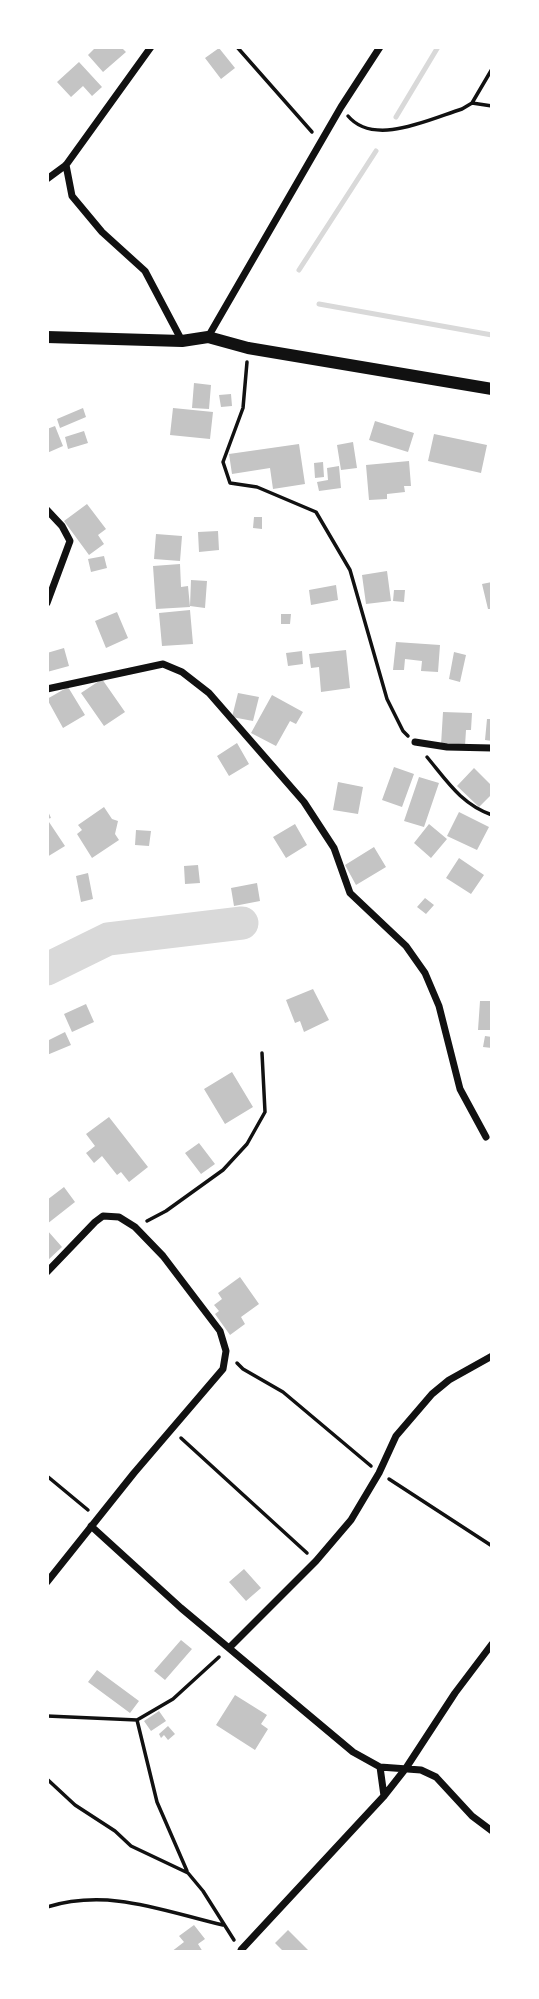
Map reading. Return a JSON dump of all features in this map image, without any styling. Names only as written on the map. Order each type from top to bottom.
[{"type":"main road","points":[[47,337],[182,341],[208,337],[248,348],[492,389]]},
{"type":"street","points":[[47,179],[66,165],[151,47]]},
{"type":"street","points":[[208,337],[341,107],[380,47]]},
{"type":"street","points":[[66,165],[72,196],[102,232],[145,271],[182,341]]},
{"type":"street","points":[[47,510],[62,526],[70,541],[47,603]]},
{"type":"street","points":[[47,689],[163,664],[183,672],[209,693],[304,802],[334,848],[350,893],[406,946],[425,972],[439,1006],[460,1089],[486,1137]]},
{"type":"street","points":[[415,742],[447,747],[492,748]]},
{"type":"street","points":[[47,1272],[103,1216],[119,1217],[135,1227],[163,1256],[220,1331],[226,1351],[223,1369],[91,1526],[47,1583]]},
{"type":"street","points":[[229,1647],[316,1561],[351,1520],[379,1473],[396,1436],[432,1394],[449,1380],[492,1356]]},
{"type":"street","points":[[91,1526],[181,1608],[353,1752],[380,1768],[421,1770],[436,1777],[472,1816],[492,1831]]},
{"type":"street","points":[[242,1951],[384,1796],[492,1644]]},
{"type":"street","points":[[380,1768],[384,1796]]},
{"type":"path","points":[[237,47],[321,142]]},
{"type":"path","points":[[341,107],[354,123],[373,131],[389,131],[462,109],[472,103],[492,69]]},
{"type":"path","points":[[472,103],[492,106]]},
{"type":"path","points":[[248,348],[243,408],[223,462],[230,483],[257,486],[316,512],[350,570],[387,699],[403,731],[461,798],[475,809],[492,815]]},
{"type":"path","points":[[135,1227],[166,1211],[223,1170],[247,1144],[264,1112],[262,1053]]},
{"type":"path","points":[[226,1351],[243,1369],[284,1392],[379,1473],[492,1546]]},
{"type":"path","points":[[172,1429],[316,1561]]},
{"type":"path","points":[[47,1476],[98,1518]]},
{"type":"path","points":[[47,1716],[137,1720],[173,1699],[229,1647]]},
{"type":"path","points":[[137,1720],[157,1802],[188,1872],[242,1951]]},
{"type":"path","points":[[47,1779],[75,1805],[131,1846],[188,1872]]},
{"type":"path","points":[[47,1907],[83,1899],[127,1901],[223,1925]]},
{"type":"building","points":[[96,47],[121,47],[126,52],[103,72],[88,55]]},
{"type":"building","points":[[219,48],[235,68],[221,79],[205,58]]},
{"type":"building","points":[[79,62],[102,87],[92,96],[83,86],[71,97],[57,82]]},
{"type":"building","points":[[194,383],[211,385],[209,409],[192,408]]},
{"type":"building","points":[[231,394],[232,406],[221,407],[219,395]]},
{"type":"building","points":[[83,408],[86,417],[60,428],[57,419]]},
{"type":"building","points":[[173,408],[213,412],[210,439],[170,435]]},
{"type":"building","points":[[375,421],[414,433],[408,452],[369,440]]},
{"type":"building","points":[[55,426],[63,446],[47,453],[47,429]]},
{"type":"building","points":[[84,431],[88,443],[68,449],[65,437]]},
{"type":"building","points":[[434,434],[487,445],[481,473],[428,461]]},
{"type":"building","points":[[353,442],[357,468],[341,470],[337,445]]},
{"type":"building","points":[[299,444],[305,484],[273,489],[270,468],[232,474],[229,454]]},
{"type":"building","points":[[409,461],[411,486],[404,486],[405,492],[387,494],[387,499],[369,500],[366,465]]},
{"type":"building","points":[[323,462],[324,477],[315,478],[314,463]]},
{"type":"building","points":[[339,466],[341,488],[319,491],[317,482],[328,480],[327,468]]},
{"type":"building","points":[[87,504],[106,529],[98,535],[104,544],[89,555],[64,521]]},
{"type":"building","points":[[254,517],[262,517],[262,529],[253,528]]},
{"type":"building","points":[[218,531],[219,550],[199,552],[198,532]]},
{"type":"building","points":[[156,534],[182,536],[180,561],[154,559]]},
{"type":"building","points":[[104,556],[107,568],[91,572],[88,559]]},
{"type":"building","points":[[180,564],[181,587],[188,586],[190,607],[156,609],[153,566]]},
{"type":"building","points":[[387,571],[391,601],[366,604],[362,575]]},
{"type":"building","points":[[191,580],[207,581],[205,608],[190,606]]},
{"type":"building","points":[[492,582],[492,609],[488,609],[482,584]]},
{"type":"building","points":[[336,585],[338,600],[311,605],[309,590]]},
{"type":"building","points":[[394,590],[405,590],[404,602],[393,601]]},
{"type":"building","points":[[190,610],[193,644],[162,646],[159,613]]},
{"type":"building","points":[[117,612],[128,638],[106,648],[95,621]]},
{"type":"building","points":[[281,614],[291,614],[290,624],[281,624]]},
{"type":"building","points":[[396,642],[440,645],[438,672],[421,671],[422,661],[405,659],[404,670],[393,670]]},
{"type":"building","points":[[64,648],[69,666],[47,672],[47,653]]},
{"type":"building","points":[[346,650],[350,688],[321,692],[319,667],[311,668],[309,654]]},
{"type":"building","points":[[302,651],[303,664],[288,666],[286,653]]},
{"type":"building","points":[[454,652],[466,655],[460,682],[449,679]]},
{"type":"building","points":[[102,679],[125,712],[104,726],[81,693]]},
{"type":"building","points":[[68,687],[85,715],[63,728],[47,699]]},
{"type":"building","points":[[238,693],[259,697],[253,721],[232,717]]},
{"type":"building","points":[[272,695],[303,712],[296,724],[290,721],[276,746],[251,733]]},
{"type":"building","points":[[443,712],[472,713],[471,730],[466,730],[465,746],[441,745]]},
{"type":"building","points":[[487,719],[492,719],[492,741],[485,740]]},
{"type":"building","points":[[237,743],[249,764],[229,776],[217,756]]},
{"type":"building","points":[[394,767],[414,774],[402,807],[382,800]]},
{"type":"building","points":[[474,768],[492,786],[492,794],[479,807],[457,786]]},
{"type":"building","points":[[419,777],[439,783],[424,827],[404,821]]},
{"type":"building","points":[[338,782],[363,787],[358,814],[333,810]]},
{"type":"building","points":[[104,807],[112,819],[118,821],[115,834],[119,840],[92,858],[77,834],[82,830],[78,825]]},
{"type":"building","points":[[459,812],[489,827],[477,850],[447,836]]},
{"type":"building","points":[[47,819],[65,846],[47,857]]},
{"type":"building","points":[[295,824],[307,845],[286,858],[273,837]]},
{"type":"building","points":[[429,824],[447,839],[431,858],[414,843]]},
{"type":"building","points":[[136,830],[151,831],[149,846],[135,845]]},
{"type":"building","points":[[374,847],[386,867],[356,885],[345,865]]},
{"type":"building","points":[[459,858],[484,875],[471,894],[446,878]]},
{"type":"building","points":[[198,865],[200,883],[185,884],[184,866]]},
{"type":"building","points":[[88,873],[93,899],[81,902],[76,876]]},
{"type":"building","points":[[257,883],[260,901],[234,906],[231,888]]},
{"type":"building","points":[[425,898],[434,905],[426,914],[417,907]]},
{"type":"building","points":[[313,989],[329,1020],[304,1032],[300,1021],[295,1023],[286,1000]]},
{"type":"building","points":[[480,1001],[492,1001],[492,1030],[478,1030]]},
{"type":"building","points":[[86,1004],[94,1022],[72,1032],[64,1014]]},
{"type":"building","points":[[65,1032],[71,1045],[47,1055],[47,1041]]},
{"type":"building","points":[[485,1036],[492,1037],[492,1048],[483,1047]]},
{"type":"building","points":[[232,1072],[253,1107],[225,1124],[204,1089]]},
{"type":"building","points":[[109,1117],[148,1167],[129,1182],[121,1172],[117,1175],[102,1156],[94,1163],[86,1153],[95,1146],[86,1134]]},
{"type":"building","points":[[199,1143],[215,1164],[201,1174],[185,1153]]},
{"type":"building","points":[[64,1187],[75,1202],[47,1224],[47,1200]]},
{"type":"building","points":[[47,1230],[62,1247],[47,1261]]},
{"type":"building","points":[[240,1277],[259,1304],[241,1317],[245,1324],[230,1335],[215,1314],[219,1311],[214,1305],[222,1299],[218,1293]]},
{"type":"building","points":[[244,1569],[261,1588],[246,1601],[229,1582]]},
{"type":"building","points":[[181,1640],[192,1649],[165,1680],[154,1671]]},
{"type":"building","points":[[97,1670],[139,1701],[130,1713],[88,1682]]},
{"type":"building","points":[[235,1695],[267,1715],[261,1724],[268,1729],[255,1750],[216,1725]]},
{"type":"building","points":[[159,1711],[166,1721],[151,1731],[144,1721]]},
{"type":"building","points":[[168,1726],[175,1734],[168,1740],[164,1735],[161,1738],[159,1734]]},
{"type":"building","points":[[194,1925],[205,1939],[198,1944],[203,1952],[171,1952],[184,1942],[179,1936]]},
{"type":"building","points":[[288,1930],[310,1952],[284,1952],[275,1943]]},
{"type":"waterway","points":[[396,117],[438,47]]},
{"type":"waterway","points":[[299,270],[376,151]]},
{"type":"waterway","points":[[319,304],[492,335]]},
{"type":"waterway","points":[[47,969],[108,939],[242,923]]}]
